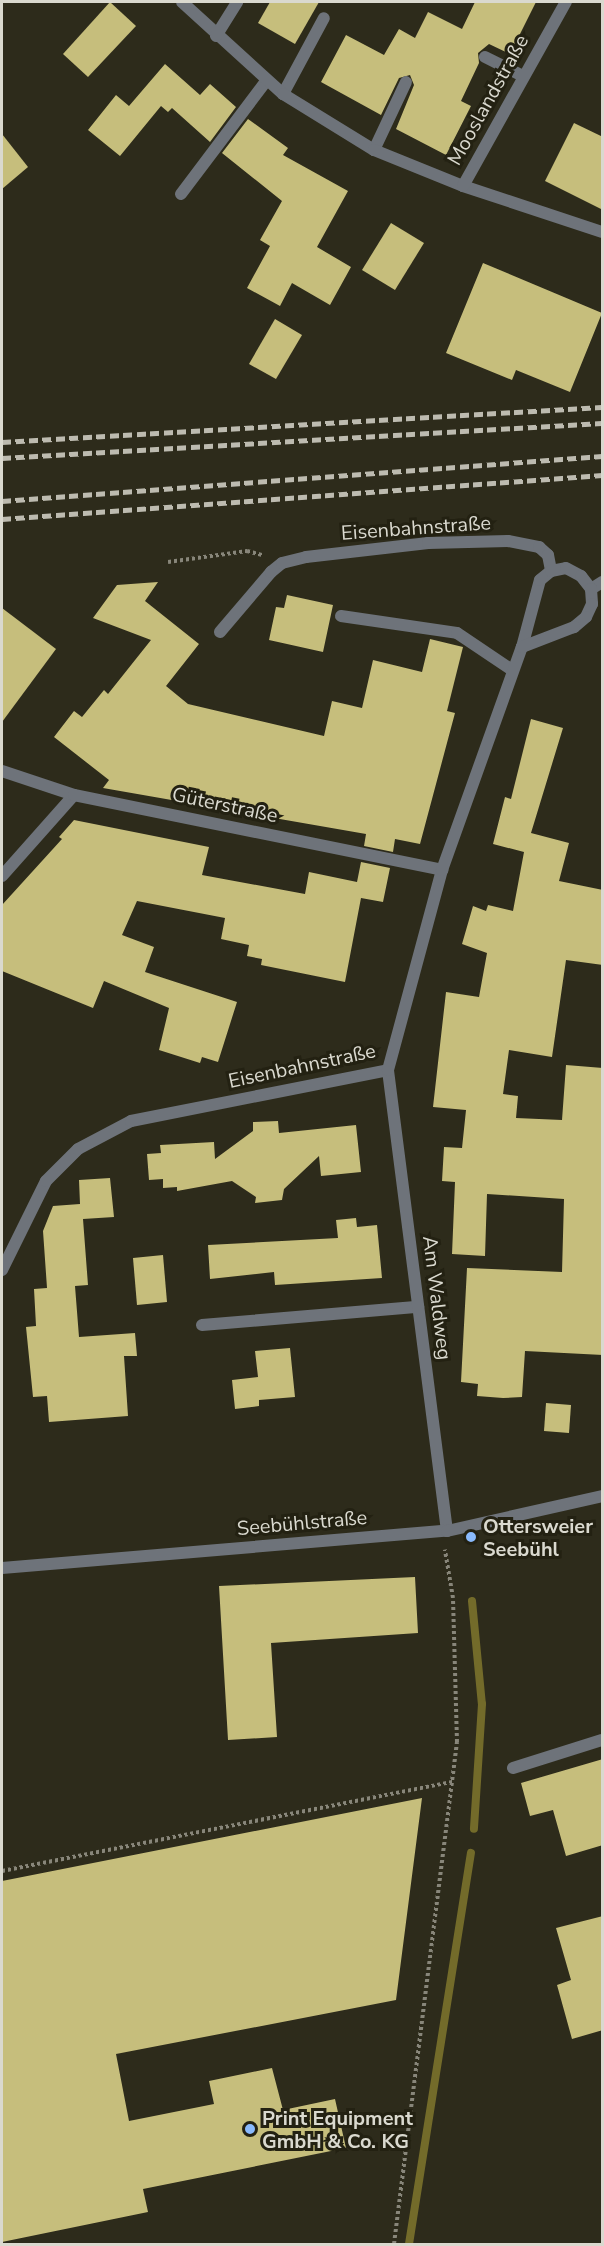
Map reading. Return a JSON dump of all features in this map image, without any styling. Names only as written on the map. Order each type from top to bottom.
[{"type":"street","name":"Mooslandstraße","points":[[182,2],[266,81],[283,94],[374,150],[463,186],[603,232]]},
{"type":"street","points":[[216,36],[237,2]]},
{"type":"street","name":"Mooslandstraße","points":[[463,186],[566,2]]},
{"type":"street","points":[[283,94],[324,18]]},
{"type":"street","points":[[485,57],[524,76]]},
{"type":"street","points":[[181,194],[266,81]]},
{"type":"street","points":[[374,150],[406,82]]},
{"type":"street","name":"Eisenbahnstraße","points":[[2,1270],[46,1181],[78,1149],[131,1121],[388,1070],[442,870],[522,647],[540,580],[552,571],[548,555],[539,547],[508,541],[428,543],[282,563]]},
{"type":"street","points":[[220,632],[271,572],[282,563]]},
{"type":"street","points":[[522,647],[574,627],[586,617],[592,604],[591,589],[581,576],[566,568],[552,571]]},
{"type":"street","points":[[591,589],[603,582]]},
{"type":"street","points":[[341,616],[457,633],[512,670]]},
{"type":"street","name":"Güterstraße","points":[[2,771],[74,795],[442,870]]},
{"type":"street","points":[[2,876],[74,795]]},
{"type":"street","name":"Am Waldweg","points":[[388,1070],[445,1531]]},
{"type":"street","points":[[202,1325],[418,1307]]},
{"type":"street","name":"Seebühlstraße","points":[[2,1568],[445,1531],[603,1496]]},
{"type":"street","points":[[513,1768],[603,1740]]},
{"type":"path","points":[[168,562],[248,551],[282,563]]},
{"type":"path","points":[[394,2244],[453,1782],[457,1680],[453,1598],[445,1531]]},
{"type":"path","points":[[2,1871],[453,1782]]},
{"type":"building","points":[[110,2],[136,26],[88,77],[63,54]]},
{"type":"building","points":[[270,2],[319,2],[295,44],[258,23]]},
{"type":"building","points":[[475,2],[536,2],[510,54],[489,44],[478,53],[479,63],[461,101],[471,106],[446,155],[396,129],[414,85],[410,75],[399,78],[381,115],[321,82],[346,35],[384,55],[399,29],[415,38],[428,12],[462,29]]},
{"type":"building","points":[[165,64],[200,95],[210,84],[236,107],[210,142],[172,108],[168,112],[161,106],[120,156],[88,130],[116,95],[129,106]]},
{"type":"building","points":[[248,119],[288,148],[283,155],[348,191],[317,247],[351,267],[330,305],[292,283],[280,306],[247,288],[270,246],[260,240],[282,201],[222,153]]},
{"type":"building","points":[[574,123],[603,137],[603,210],[545,181]]},
{"type":"building","points":[[2,134],[28,167],[2,189]]},
{"type":"building","points":[[391,223],[424,243],[395,290],[362,270]]},
{"type":"building","points":[[483,263],[602,313],[570,392],[516,370],[512,380],[446,353]]},
{"type":"building","points":[[275,319],[302,335],[276,379],[249,364]]},
{"type":"building","points":[[158,582],[145,601],[199,644],[166,686],[188,704],[324,736],[332,701],[362,708],[373,660],[422,672],[430,639],[463,647],[447,711],[455,713],[420,844],[395,839],[393,852],[364,846],[366,834],[103,788],[109,780],[54,737],[74,711],[82,717],[104,690],[108,694],[151,640],[93,618],[117,585]]},
{"type":"building","points":[[287,595],[333,605],[323,652],[269,640],[276,607],[284,608]]},
{"type":"building","points":[[2,608],[56,649],[2,722]]},
{"type":"building","points":[[531,719],[563,728],[531,833],[569,843],[559,881],[603,890],[603,965],[566,960],[552,1057],[509,1050],[503,1094],[518,1096],[516,1118],[562,1120],[566,1065],[603,1068],[603,1355],[525,1351],[522,1397],[503,1398],[477,1396],[478,1384],[461,1382],[467,1268],[562,1272],[564,1199],[487,1194],[485,1256],[452,1254],[455,1182],[442,1181],[444,1147],[462,1148],[466,1110],[433,1107],[446,992],[479,997],[487,953],[462,944],[473,906],[486,911],[488,905],[513,911],[524,852],[493,844],[505,797],[511,799]]},
{"type":"building","points":[[74,820],[209,847],[202,875],[305,894],[309,872],[357,882],[361,862],[390,868],[383,902],[361,898],[345,982],[261,965],[262,959],[247,956],[249,945],[221,939],[225,918],[137,901],[122,935],[154,947],[145,972],[237,1002],[218,1062],[202,1057],[200,1063],[159,1050],[169,1008],[104,981],[93,1008],[2,971],[2,905],[62,839],[59,837]]},
{"type":"building","points":[[278,1121],[279,1133],[356,1125],[361,1172],[321,1176],[319,1156],[284,1189],[282,1200],[255,1203],[256,1197],[232,1181],[177,1191],[177,1187],[163,1188],[163,1179],[149,1180],[147,1154],[161,1153],[160,1145],[214,1142],[215,1159],[253,1131],[253,1122]]},
{"type":"building","points":[[110,1178],[114,1217],[83,1219],[88,1285],[75,1286],[79,1337],[135,1333],[137,1356],[124,1356],[128,1416],[49,1422],[47,1396],[33,1397],[26,1327],[36,1326],[34,1289],[47,1288],[43,1231],[53,1206],[80,1204],[79,1180]]},
{"type":"building","points":[[356,1218],[357,1227],[377,1225],[382,1278],[275,1285],[274,1272],[210,1279],[208,1245],[338,1238],[336,1220]]},
{"type":"building","points":[[163,1255],[167,1302],[137,1305],[133,1258]]},
{"type":"building","points":[[290,1348],[295,1397],[259,1400],[259,1406],[235,1409],[232,1380],[258,1377],[255,1351]]},
{"type":"building","points":[[546,1403],[571,1405],[569,1433],[544,1431]]},
{"type":"building","points":[[415,1577],[418,1633],[271,1643],[277,1737],[228,1740],[219,1586]]},
{"type":"building","points":[[603,1759],[603,1845],[566,1856],[553,1810],[530,1816],[521,1783]]},
{"type":"building","points":[[422,1798],[396,2000],[116,2054],[129,2121],[214,2104],[209,2081],[272,2068],[283,2110],[335,2099],[346,2148],[143,2189],[148,2212],[2,2242],[2,1881]]},
{"type":"building","points":[[603,1916],[603,2030],[572,2039],[557,1985],[571,1980],[556,1928]]},
{"type":"waterway","points":[[472,1601],[482,1704],[474,1829]]},
{"type":"waterway","points":[[409,2244],[471,1853]]},
{"type":"railway","points":[[2,442],[602,407]]},
{"type":"railway","points":[[2,458],[602,423]]},
{"type":"railway","points":[[2,501],[602,456]]},
{"type":"railway","points":[[2,519],[602,475]]},
{"type":"place","name":"Ottersweier Seebühl","points":[[471,1537]]},
{"type":"place","name":"Print Equipment GmbH & Co. KG","points":[[250,2129]]}]
